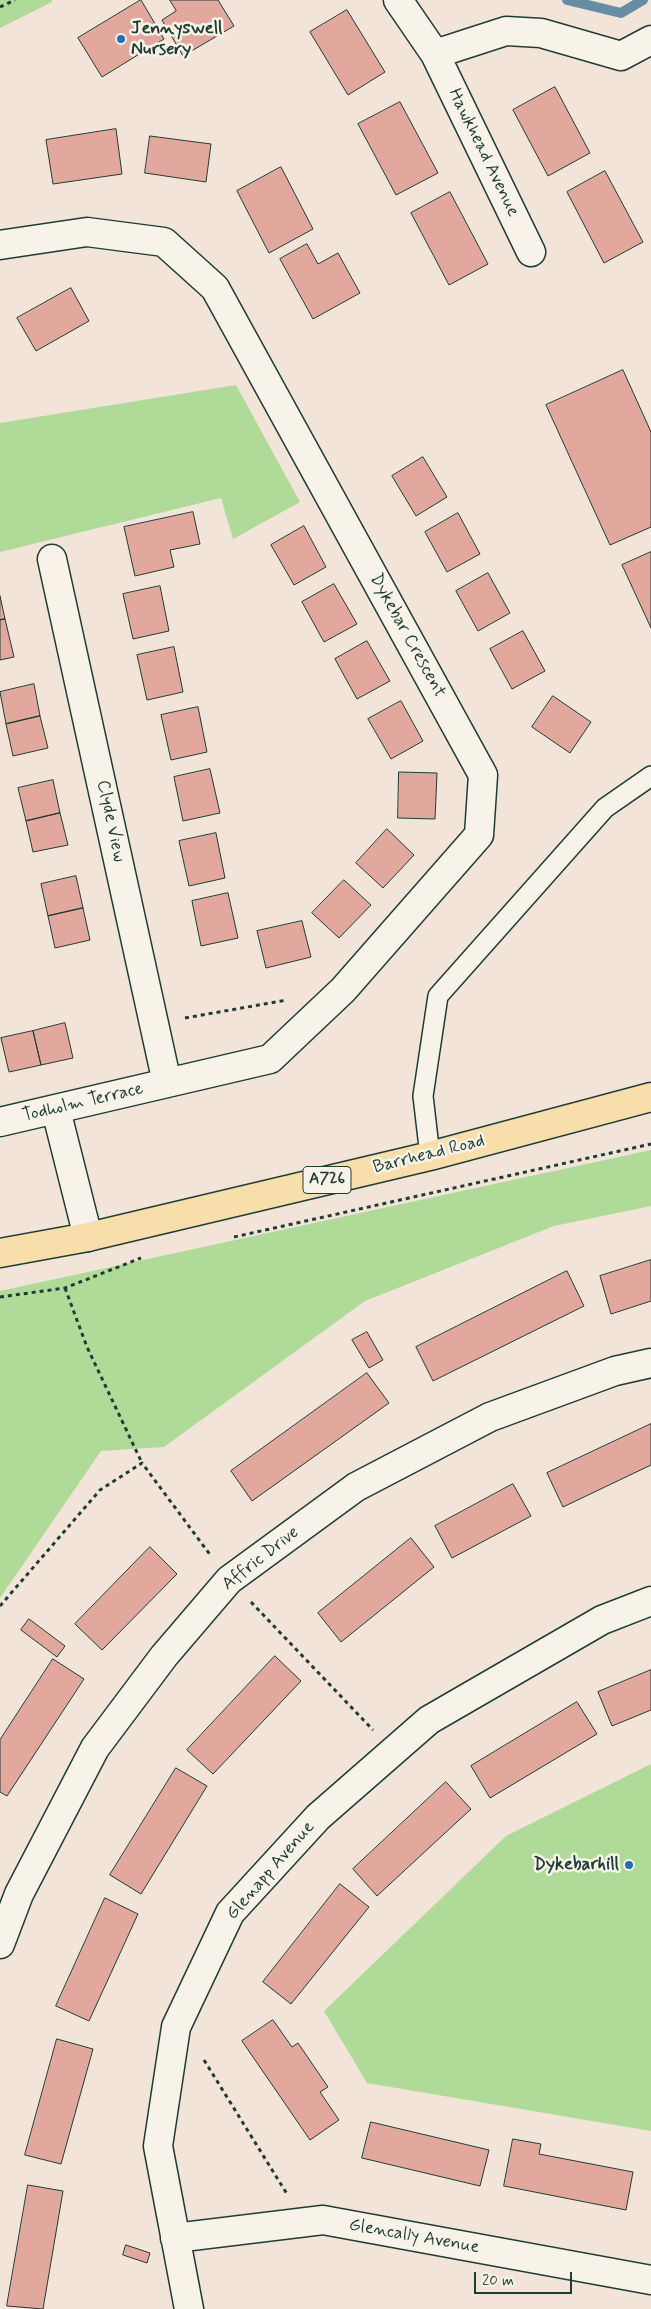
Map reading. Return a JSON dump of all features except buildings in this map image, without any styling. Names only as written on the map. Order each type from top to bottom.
[{"type":"main road","name":"Barrhead Road","points":[[0,1253],[88,1238],[430,1156],[651,1097]]},
{"type":"street","name":"Hawkhead Avenue","points":[[398,0],[434,54],[531,252]]},
{"type":"street","points":[[434,54],[506,31],[541,33],[621,56],[651,40]]},
{"type":"street","name":"Dykebar Crescent","points":[[0,245],[87,232],[164,242],[215,288],[483,775],[479,834],[342,990],[270,1059],[167,1083]]},
{"type":"street","name":"Clyde View","points":[[52,559],[167,1083]]},
{"type":"street","name":"Todholm Terrace","points":[[0,1122],[167,1083]]},
{"type":"street","points":[[56,1110],[88,1238]]},
{"type":"street","name":"Affric Drive","points":[[0,1944],[20,1894],[95,1748],[164,1656],[229,1580],[356,1487],[490,1417],[615,1371],[651,1363]]},
{"type":"street","name":"Glenapp Avenue","points":[[189,2309],[158,2146],[176,2027],[230,1913],[318,1817],[429,1720],[602,1620],[651,1601]]},
{"type":"street","name":"Glencally Avenue","points":[[175,2238],[323,2220],[651,2280]]},
{"type":"lane","points":[[430,1156],[423,1096],[438,996],[605,808],[651,776]]},
{"type":"path","points":[[0,7],[15,0]]},
{"type":"path","points":[[154,1023],[296,999]]},
{"type":"path","points":[[228,1238],[651,1144]]},
{"type":"path","points":[[0,1297],[64,1288],[150,1255]]},
{"type":"path","points":[[64,1288],[87,1347],[142,1463],[229,1580],[394,1751]]},
{"type":"path","points":[[0,1606],[100,1490],[142,1463]]},
{"type":"path","points":[[174,2040],[203,2058],[305,2223]]},
{"type":"green space","points":[[0,0],[52,0],[52,2],[0,28]]},
{"type":"green space","points":[[236,385],[300,502],[233,539],[221,498],[0,552],[0,423]]},
{"type":"green space","points":[[651,1150],[651,1206],[554,1226],[365,1301],[164,1447],[101,1451],[0,1598],[0,1291]]},
{"type":"green space","points":[[651,1764],[651,2131],[367,2083],[324,2011],[506,1836]]},
{"type":"waterway","points":[[567,0],[621,13],[643,0]]},
{"type":"place","name":"Jennyswell Nursery","points":[[121,39]]},
{"type":"place","name":"Dykebarhill","points":[[629,1865]]}]
